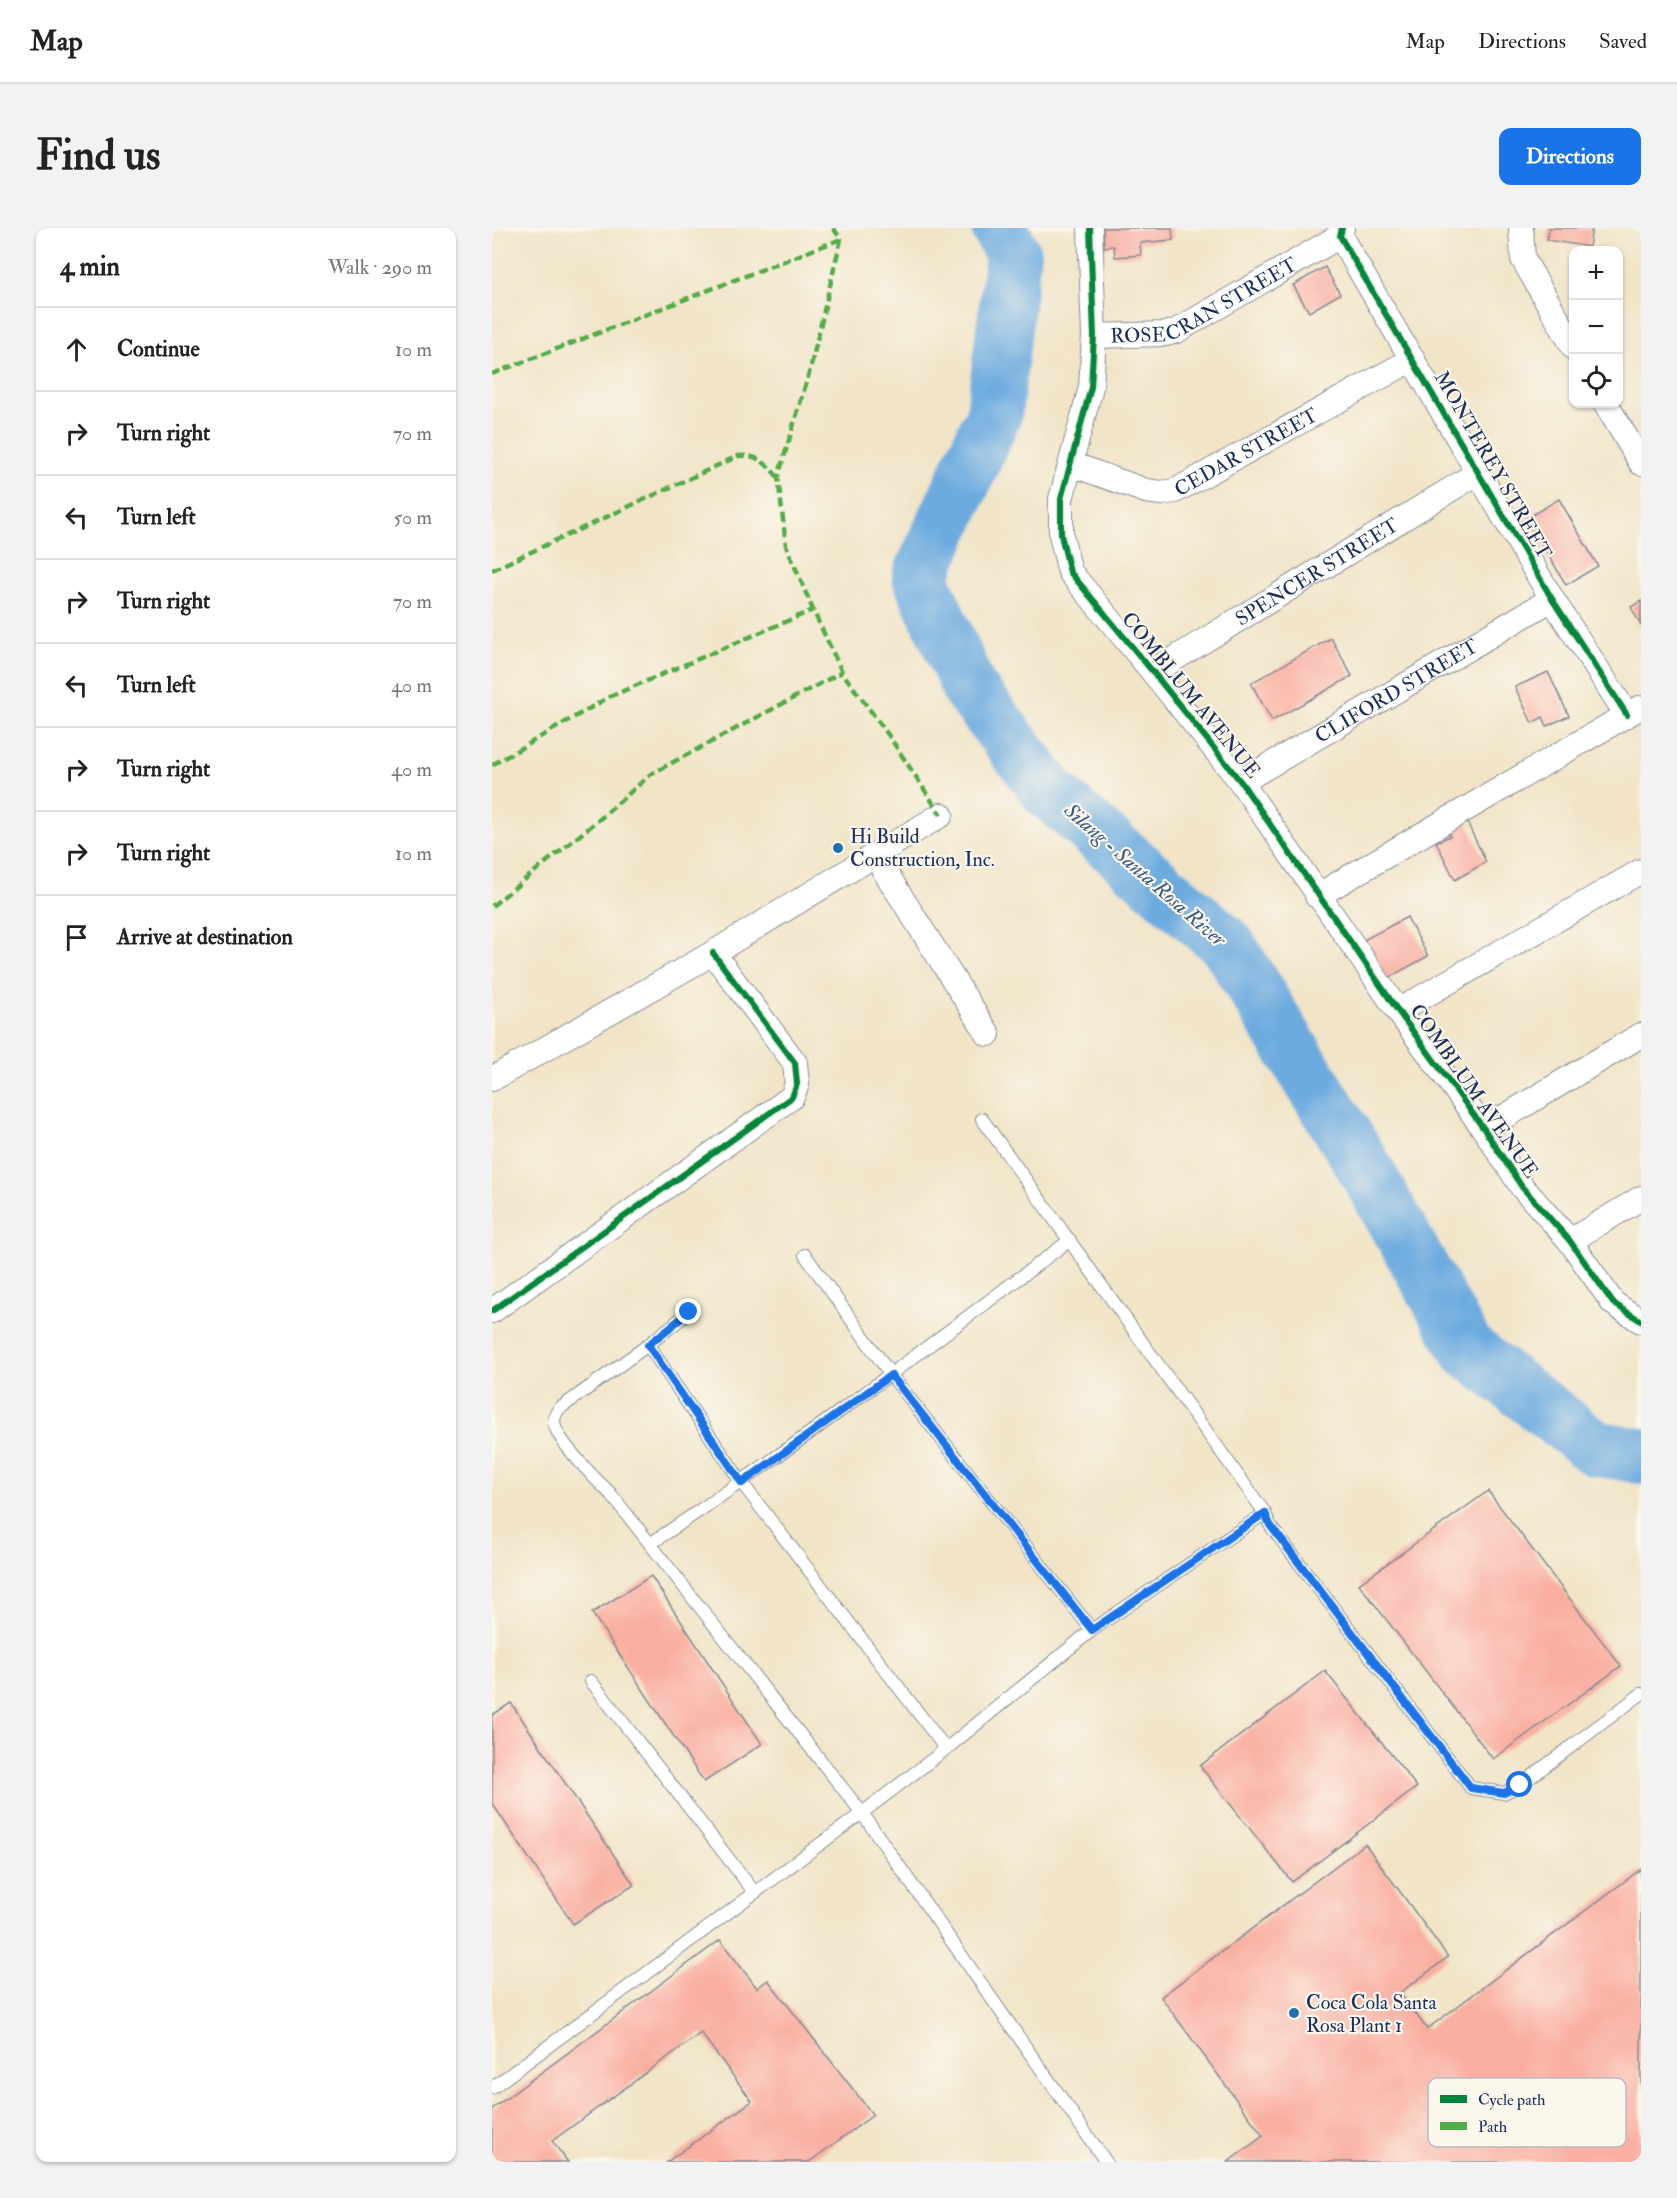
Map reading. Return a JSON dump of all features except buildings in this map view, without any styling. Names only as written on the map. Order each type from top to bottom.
[{"type":"street","name":"COMBLUM AVENUE","points":[[1090,228],[1094,336],[1091,387],[1061,499],[1061,535],[1070,572],[1154,672],[1241,782],[1317,896],[1484,1129],[1522,1187],[1570,1241],[1613,1303],[1641,1321]]},
{"type":"street","points":[[1521,228],[1523,259],[1569,339]]},
{"type":"street","name":"ROSECRAN STREET","points":[[1094,336],[1166,334],[1176,331],[1341,232]]},
{"type":"street","name":"MONTEREY STREET","points":[[1341,232],[1552,599],[1634,711]]},
{"type":"street","name":"CEDAR STREET","points":[[1071,464],[1146,491],[1161,494],[1175,491],[1413,359]]},
{"type":"street","points":[[1608,408],[1641,463]]},
{"type":"street","name":"SPENCER STREET","points":[[1154,672],[1479,472]]},
{"type":"street","name":"CLIFORD STREET","points":[[1241,782],[1552,599]]},
{"type":"street","points":[[1317,896],[1634,711]]},
{"type":"street","points":[[492,1079],[713,953],[941,815]]},
{"type":"street","points":[[875,856],[988,1034]]},
{"type":"street","points":[[1398,1011],[1641,871]]},
{"type":"street","points":[[492,1311],[792,1097],[797,1084],[795,1063],[713,953]]},
{"type":"street","points":[[1484,1129],[1641,1035]]},
{"type":"street","points":[[1570,1241],[1641,1198]]},
{"type":"lane","points":[[982,1119],[1265,1513],[1270,1525],[1471,1788],[1504,1793],[1520,1785],[1641,1694]]},
{"type":"lane","points":[[650,1544],[742,1483],[891,1375],[1070,1240]]},
{"type":"lane","points":[[805,1255],[891,1375],[1092,1630]]},
{"type":"lane","points":[[689,1312],[648,1345],[559,1409],[554,1422],[561,1438],[593,1477],[610,1493],[862,1813],[1106,2162]]},
{"type":"lane","points":[[648,1345],[742,1483],[946,1749]]},
{"type":"lane","points":[[492,2088],[946,1749],[1092,1630],[1265,1513]]},
{"type":"lane","points":[[591,1681],[755,1893]]},
{"type":"waterway","name":"Silang - Santa Rosa River","points":[[999,228],[1013,254],[994,414],[920,577],[969,688],[1050,793],[1227,944],[1363,1165],[1467,1349],[1595,1448],[1641,1456]]},
{"type":"marked path","points":[[833,228],[841,239],[810,370],[778,477],[786,545],[842,672],[889,736],[941,815]]},
{"type":"marked path","points":[[492,374],[841,239]]},
{"type":"marked path","points":[[492,570],[738,456],[756,458],[778,477]]},
{"type":"marked path","points":[[492,765],[609,697],[813,610]]},
{"type":"marked path","points":[[492,906],[601,818],[651,774],[842,672]]},
{"type":"cycle path","points":[[1090,228],[1094,336],[1091,387],[1061,499],[1061,535],[1070,572],[1241,782],[1398,1011],[1484,1129],[1522,1187],[1570,1241],[1613,1303],[1641,1321]]},
{"type":"cycle path","points":[[1342,228],[1340,236],[1552,599],[1627,715]]},
{"type":"cycle path","points":[[492,1311],[792,1097],[797,1084],[795,1063],[713,953]]},
{"type":"place","name":"Hi Build Construction, Inc.","points":[[838,848]]},
{"type":"place","name":"Coca Cola Santa Rosa Plant 1","points":[[1294,2013]]},
{"type":"route","points":[[689,1312],[648,1345],[742,1483],[891,1375],[1092,1630],[1265,1513],[1270,1525],[1471,1788],[1504,1793],[1520,1785]]}]
